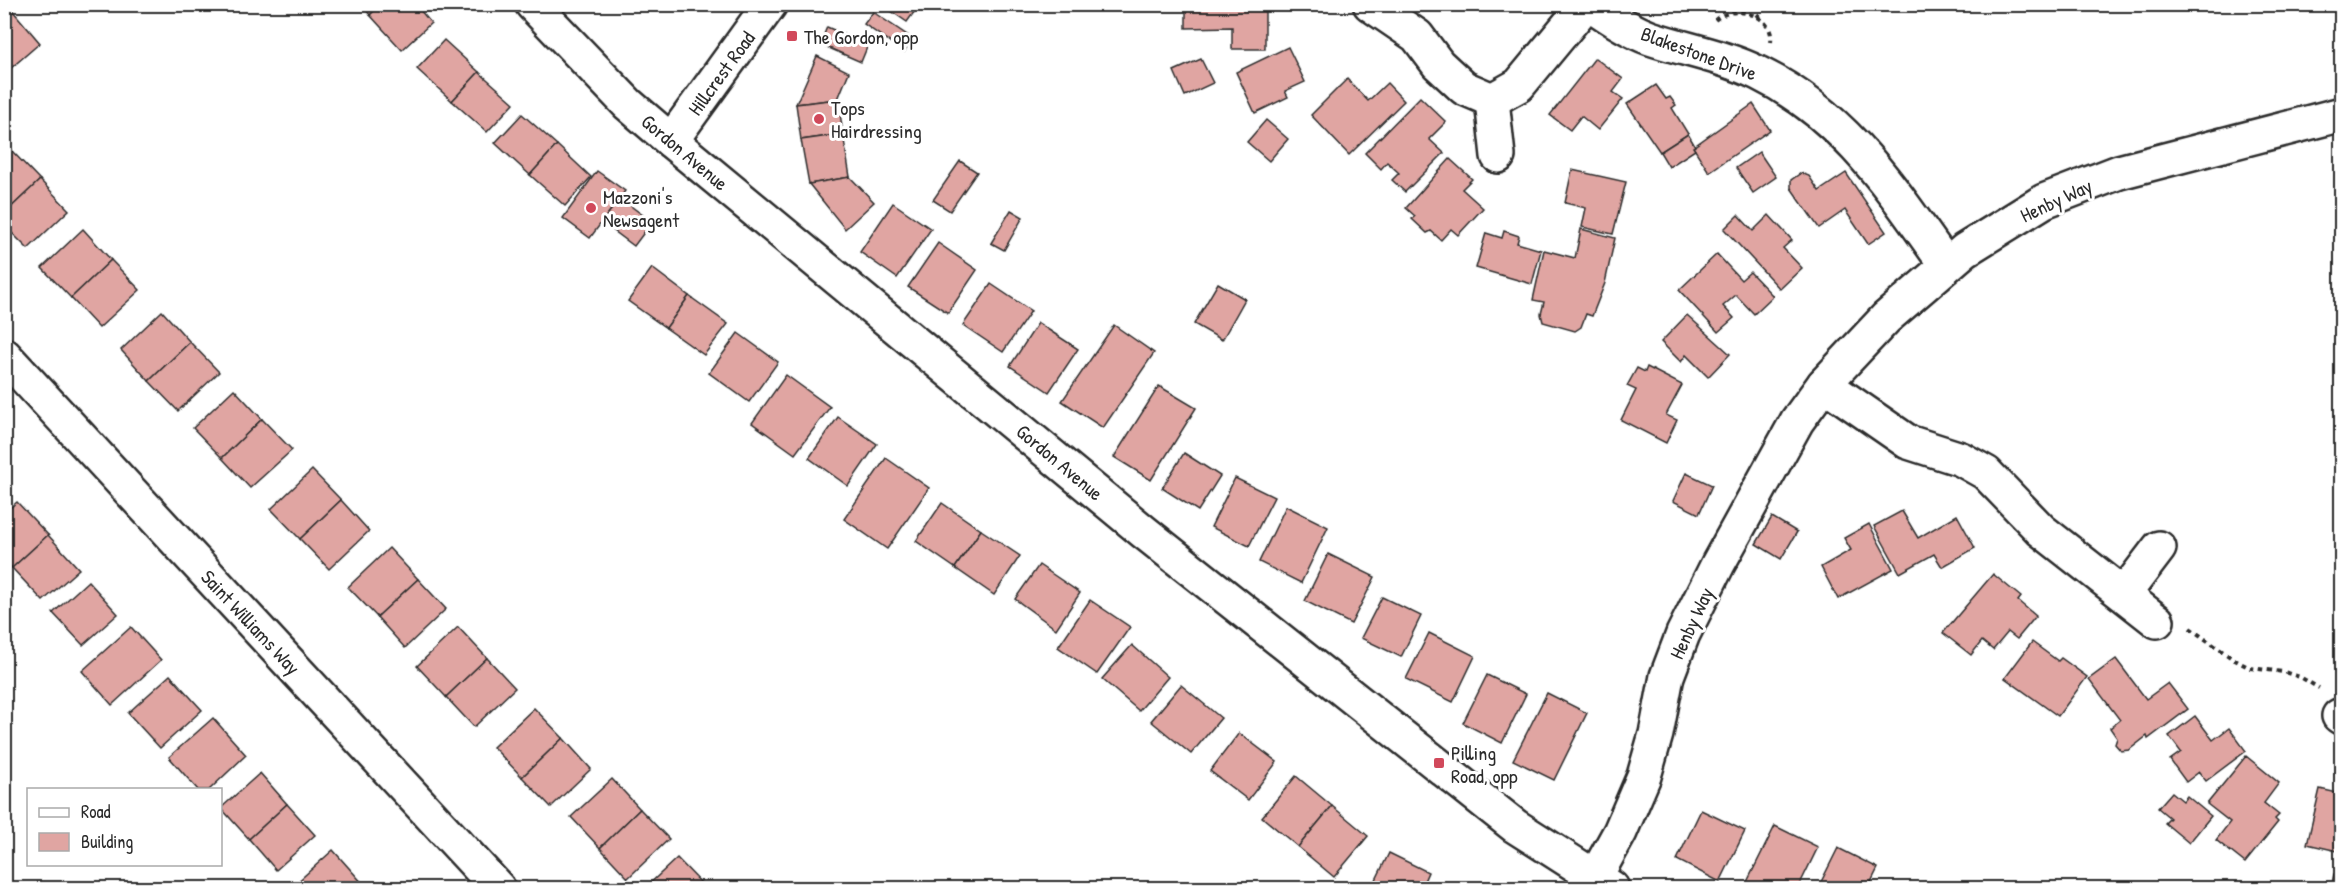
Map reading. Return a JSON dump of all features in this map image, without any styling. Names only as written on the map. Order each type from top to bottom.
[{"type":"main road","name":"Gordon Avenue","points":[[532,4],[628,104],[670,141],[1153,540],[1515,826],[1603,884]]},
{"type":"main road","name":"Hillcrest Road","points":[[670,141],[770,4]]},
{"type":"main road","points":[[1370,4],[1417,36],[1438,64],[1464,88],[1492,100],[1498,156]]},
{"type":"main road","name":"Blakestone Drive","points":[[1492,100],[1519,85],[1588,4],[1649,37],[1727,60],[1758,73],[1809,102],[1861,150],[1903,202],[1946,265]]},
{"type":"main road","name":"Henby Way","points":[[1603,884],[1620,832],[1644,776],[1656,734],[1667,676],[1683,634],[1797,421],[1824,384],[1886,318],[1965,250],[2044,201],[2119,172],[2342,114]]},
{"type":"main road","name":"Saint Williams Way","points":[[4,355],[498,888]]},
{"type":"main road","points":[[1824,384],[1908,442],[1961,459],[1986,473],[2041,530],[2157,621]]},
{"type":"main road","points":[[2124,594],[2159,548]]},
{"type":"path","points":[[1757,17],[1769,4]]},
{"type":"path","points":[[2157,621],[2170,613],[2250,668],[2284,672],[2300,677],[2340,704],[2340,717]]},
{"type":"building","points":[[4,4],[7,4],[40,43],[4,74]]},
{"type":"building","points":[[361,4],[381,4],[370,15]]},
{"type":"building","points":[[381,4],[415,4],[431,23],[402,50],[370,15]]},
{"type":"building","points":[[881,4],[920,4],[907,22]]},
{"type":"building","points":[[1190,4],[1265,4],[1265,49],[1232,49],[1232,27],[1186,28],[1186,11]]},
{"type":"building","points":[[873,12],[913,39],[904,52],[864,24]]},
{"type":"building","points":[[827,27],[868,45],[861,62],[820,44]]},
{"type":"building","points":[[444,40],[479,72],[452,101],[417,69]]},
{"type":"building","points":[[1288,47],[1305,82],[1285,91],[1288,97],[1255,113],[1236,72]]},
{"type":"building","points":[[817,56],[849,72],[838,99],[796,104]]},
{"type":"building","points":[[1595,58],[1623,79],[1613,92],[1623,99],[1598,130],[1581,116],[1570,130],[1550,115]]},
{"type":"building","points":[[1201,59],[1213,83],[1185,96],[1174,71]]},
{"type":"building","points":[[479,72],[514,103],[487,132],[452,101]]},
{"type":"building","points":[[1347,79],[1368,101],[1387,83],[1404,101],[1349,155],[1311,115]]},
{"type":"building","points":[[1656,85],[1666,99],[1670,97],[1676,105],[1672,108],[1688,134],[1660,152],[1627,104]]},
{"type":"building","points":[[1420,97],[1446,122],[1429,139],[1444,153],[1405,192],[1392,180],[1399,173],[1387,162],[1381,169],[1365,153]]},
{"type":"building","name":"Tops Hairdressing","points":[[838,99],[843,134],[801,140],[796,104]]},
{"type":"building","points":[[1753,104],[1770,130],[1709,172],[1693,147]]},
{"type":"building","points":[[522,114],[557,145],[530,175],[495,143]]},
{"type":"building","points":[[1266,120],[1288,139],[1269,161],[1247,142]]},
{"type":"building","points":[[843,134],[850,177],[809,184],[801,140]]},
{"type":"building","points":[[1688,134],[1695,150],[1669,167],[1660,152]]},
{"type":"building","points":[[557,145],[591,177],[565,206],[530,175]]},
{"type":"building","points":[[11,150],[40,180],[4,214],[4,156]]},
{"type":"building","points":[[1759,152],[1776,177],[1753,193],[1736,168]]},
{"type":"building","points":[[1450,159],[1472,179],[1462,189],[1483,208],[1458,235],[1451,229],[1441,240],[1431,231],[1427,233],[1412,219],[1415,216],[1406,208]]},
{"type":"building","points":[[960,161],[977,172],[950,211],[933,200]]},
{"type":"building","points":[[1572,170],[1626,182],[1613,234],[1582,227],[1586,208],[1565,203]]},
{"type":"building","name":"Mazzoni's Newsagent","points":[[597,171],[625,191],[590,238],[563,218]]},
{"type":"building","points":[[1801,173],[1809,176],[1819,191],[1846,173],[1886,232],[1868,244],[1845,210],[1819,228],[1791,188],[1791,180]]},
{"type":"building","points":[[850,177],[874,202],[845,229],[809,184]]},
{"type":"building","points":[[40,180],[69,210],[28,249],[4,225],[4,214]]},
{"type":"building","points":[[620,198],[652,222],[634,246],[602,222]]},
{"type":"building","points":[[893,203],[931,229],[897,278],[860,252]]},
{"type":"building","points":[[1011,210],[1023,217],[1004,250],[991,243]]},
{"type":"building","points":[[1738,215],[1753,231],[1769,215],[1792,240],[1783,248],[1802,268],[1780,289],[1724,229]]},
{"type":"building","points":[[83,229],[111,260],[71,298],[42,268]]},
{"type":"building","points":[[1581,229],[1615,238],[1605,283],[1592,316],[1586,314],[1581,327],[1575,331],[1543,322],[1541,314],[1544,302],[1533,300],[1544,250],[1575,258]]},
{"type":"building","points":[[1504,231],[1519,236],[1517,243],[1541,250],[1532,284],[1476,268],[1486,233],[1502,238]]},
{"type":"building","points":[[938,243],[977,270],[948,313],[908,287]]},
{"type":"building","points":[[1717,254],[1741,280],[1750,272],[1773,296],[1754,314],[1736,295],[1723,306],[1734,318],[1718,332],[1679,290]]},
{"type":"building","points":[[111,260],[140,290],[99,328],[71,298]]},
{"type":"building","points":[[652,268],[689,296],[666,328],[628,301]]},
{"type":"building","points":[[1218,283],[1245,299],[1222,340],[1194,324]]},
{"type":"building","points":[[991,284],[1031,311],[1003,352],[963,325]]},
{"type":"building","points":[[689,296],[728,324],[704,355],[666,328]]},
{"type":"building","points":[[162,311],[190,342],[149,381],[121,350]]},
{"type":"building","points":[[1687,315],[1730,354],[1708,377],[1686,355],[1681,362],[1661,342]]},
{"type":"building","points":[[1038,323],[1078,349],[1049,392],[1010,366]]},
{"type":"building","points":[[1114,325],[1154,353],[1103,428],[1062,401]]},
{"type":"building","points":[[738,333],[778,362],[749,402],[709,373]]},
{"type":"building","points":[[190,342],[219,372],[178,411],[149,381]]},
{"type":"building","points":[[1647,367],[1682,385],[1666,415],[1677,420],[1666,443],[1621,420],[1636,390],[1627,386],[1637,368],[1645,372]]},
{"type":"building","points":[[786,375],[830,407],[795,454],[752,423]]},
{"type":"building","points":[[1159,386],[1196,408],[1151,480],[1114,457]]},
{"type":"building","points":[[234,389],[262,419],[222,458],[193,428]]},
{"type":"building","points":[[838,417],[877,444],[848,486],[809,458]]},
{"type":"building","points":[[262,419],[292,450],[250,488],[222,458]]},
{"type":"building","points":[[1184,453],[1220,476],[1198,511],[1162,488]]},
{"type":"building","points":[[886,458],[929,488],[887,549],[844,519]]},
{"type":"building","points":[[312,470],[341,500],[300,539],[271,509]]},
{"type":"building","points":[[1686,473],[1712,485],[1699,514],[1673,501]]},
{"type":"building","points":[[1235,478],[1274,497],[1249,546],[1211,527]]},
{"type":"building","points":[[341,500],[369,531],[329,569],[300,539]]},
{"type":"building","points":[[17,502],[48,535],[12,568],[4,560],[4,513]]},
{"type":"building","points":[[942,503],[981,530],[955,568],[916,541]]},
{"type":"building","points":[[1286,506],[1328,527],[1301,583],[1259,562]]},
{"type":"building","points":[[1902,511],[1918,538],[1957,515],[1975,548],[1942,567],[1934,554],[1900,573],[1874,526]]},
{"type":"building","points":[[1772,517],[1797,532],[1781,559],[1756,544]]},
{"type":"building","points":[[1869,524],[1893,569],[1838,599],[1821,567],[1851,550],[1844,538]]},
{"type":"building","points":[[981,530],[1020,556],[994,595],[955,568]]},
{"type":"building","points":[[48,535],[79,569],[43,601],[12,568]]},
{"type":"building","points":[[389,548],[418,579],[377,617],[348,587]]},
{"type":"building","points":[[1328,554],[1375,577],[1351,624],[1305,601]]},
{"type":"building","points":[[1039,565],[1080,593],[1056,629],[1015,599]]},
{"type":"building","points":[[1993,574],[2021,597],[2018,601],[2036,616],[2017,639],[2008,632],[1993,650],[1982,641],[1971,655],[1943,633]]},
{"type":"building","points":[[418,579],[446,609],[405,648],[377,617]]},
{"type":"building","points":[[88,581],[118,614],[83,645],[53,613]]},
{"type":"building","points":[[1382,597],[1421,616],[1401,657],[1361,638]]},
{"type":"building","points":[[1090,600],[1130,627],[1097,674],[1058,647]]},
{"type":"building","points":[[131,627],[161,660],[112,705],[82,671]]},
{"type":"building","points":[[458,627],[487,658],[446,697],[417,666]]},
{"type":"building","points":[[1429,633],[1475,656],[1453,702],[1406,679]]},
{"type":"building","points":[[2032,642],[2058,661],[2061,658],[2087,677],[2058,716],[2005,678]]},
{"type":"building","points":[[1132,645],[1168,677],[1139,711],[1102,679]]},
{"type":"building","points":[[487,658],[515,688],[474,727],[446,697]]},
{"type":"building","points":[[2116,659],[2146,699],[2168,683],[2188,709],[2148,739],[2147,736],[2129,750],[2121,751],[2115,744],[2117,738],[2110,728],[2120,720],[2089,679]]},
{"type":"building","points":[[170,675],[202,710],[160,748],[128,713]]},
{"type":"building","points":[[1487,675],[1526,694],[1502,743],[1463,723]]},
{"type":"building","points":[[1181,685],[1221,718],[1191,754],[1151,721]]},
{"type":"building","points":[[1547,693],[1587,713],[1554,780],[1513,760]]},
{"type":"building","points":[[534,708],[563,738],[522,777],[493,747]]},
{"type":"building","points":[[2195,716],[2213,740],[2229,728],[2246,751],[2206,781],[2199,772],[2186,782],[2170,760],[2181,752],[2169,736]]},
{"type":"building","points":[[213,718],[246,755],[211,788],[196,788],[169,757]]},
{"type":"building","points":[[1239,733],[1277,762],[1248,800],[1210,771]]},
{"type":"building","points":[[563,738],[591,769],[551,807],[522,777]]},
{"type":"building","points":[[2246,756],[2279,783],[2264,803],[2279,815],[2275,819],[2278,822],[2245,863],[2216,840],[2230,822],[2207,804]]},
{"type":"building","points":[[260,773],[287,804],[249,839],[222,807]]},
{"type":"building","points":[[1296,776],[1332,806],[1298,847],[1262,817]]},
{"type":"building","points":[[612,779],[640,809],[600,848],[571,817]]},
{"type":"building","points":[[2320,789],[2342,794],[2340,821],[2342,821],[2342,852],[2307,844]]},
{"type":"building","points":[[2172,792],[2183,801],[2187,796],[2211,816],[2189,843],[2165,823],[2170,818],[2158,808]]},
{"type":"building","points":[[287,804],[315,835],[276,870],[249,839]]},
{"type":"building","points":[[1332,806],[1368,836],[1334,877],[1298,847]]},
{"type":"building","points":[[640,809],[669,839],[628,878],[600,848]]},
{"type":"building","points":[[1701,810],[1745,831],[1720,882],[1677,860]]},
{"type":"building","points":[[1775,826],[1818,847],[1798,888],[1744,888]]},
{"type":"building","points":[[1838,848],[1878,868],[1868,888],[1818,888]]},
{"type":"building","points":[[333,850],[364,885],[360,888],[297,888],[294,885]]},
{"type":"building","points":[[1389,853],[1428,872],[1421,888],[1372,888]]},
{"type":"building","points":[[677,858],[706,888],[645,888]]},
{"type":"building","points":[[2334,874],[2342,875],[2342,888],[2331,888]]},
{"type":"place","name":"The Gordon, opp","points":[[792,36]]},
{"type":"place","name":"Tops Hairdressing","points":[[819,119]]},
{"type":"place","name":"Mazzoni's Newsagent","points":[[591,208]]},
{"type":"place","name":"Pilling Road, opp","points":[[1439,763]]}]
